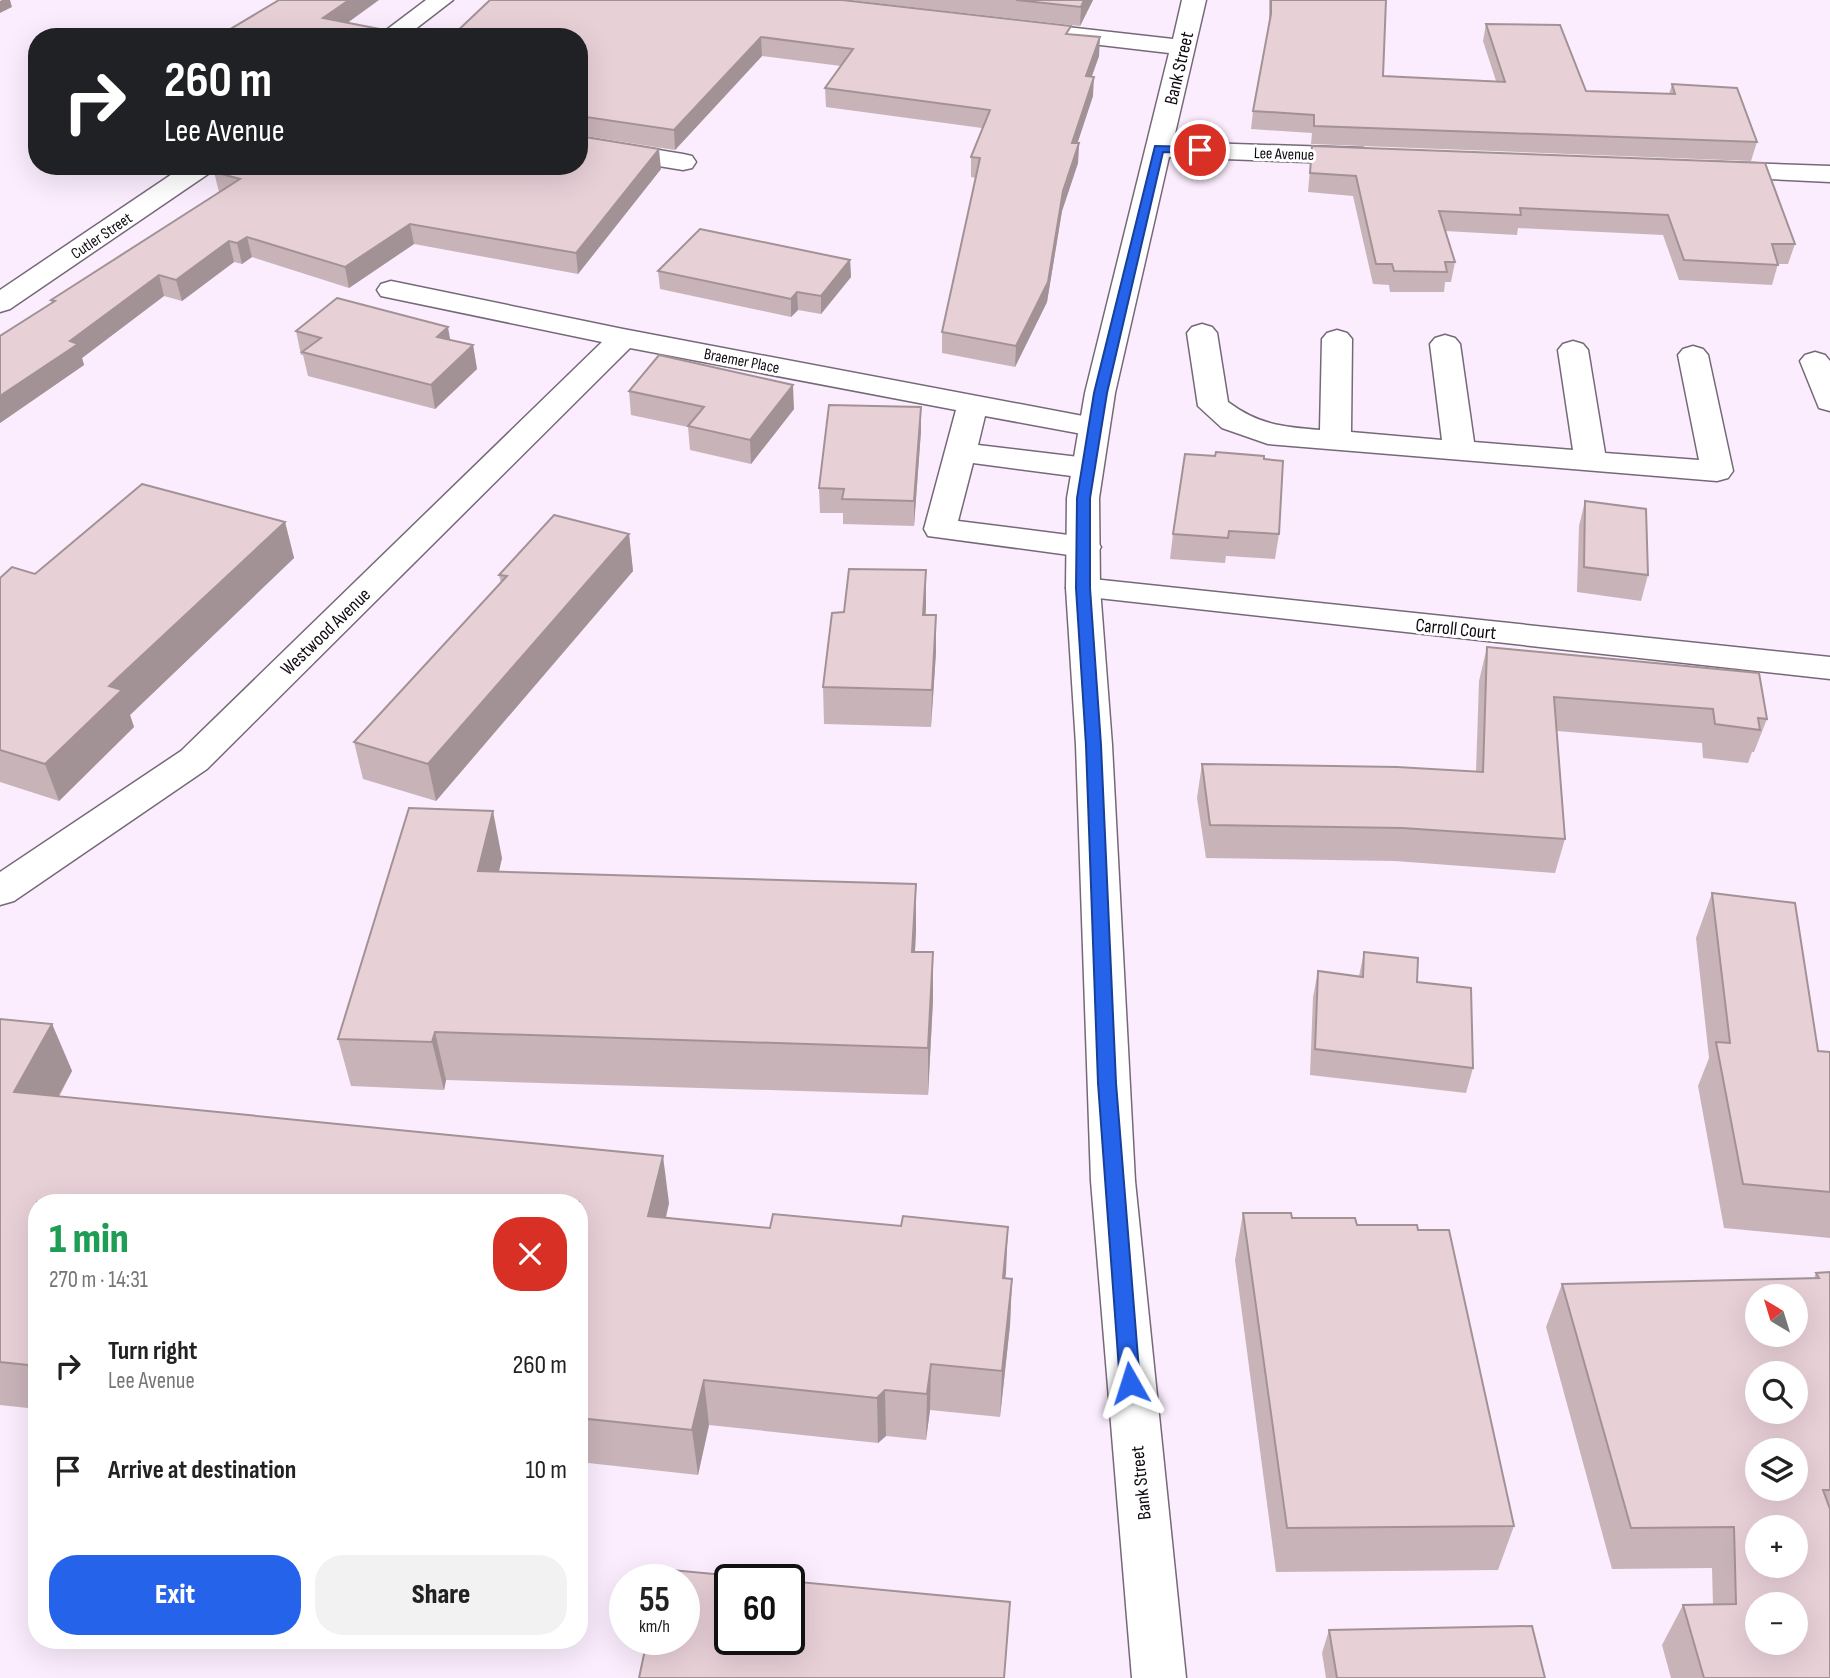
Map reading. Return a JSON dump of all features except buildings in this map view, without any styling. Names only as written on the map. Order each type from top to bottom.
[{"type":"main road","points":[[402,28],[441,0]]},
{"type":"main road","name":"Bank Street","points":[[1159,1678],[1113,1181],[1094,745],[1083,588],[1083,498],[1093,427],[1194,0]]},
{"type":"main road","points":[[1022,29],[1182,47]]},
{"type":"main road","points":[[588,146],[683,162]]},
{"type":"main road","name":"Lee Avenue","points":[[1158,149],[1392,158]]},
{"type":"main road","points":[[1693,169],[1830,174]]},
{"type":"main road","name":"Cutler Street","points":[[0,303],[189,175]]},
{"type":"main road","name":"Braemer Place","points":[[391,290],[623,338],[1093,427]]},
{"type":"main road","points":[[1202,333],[1213,406],[1233,421],[1268,435],[1717,471],[1693,355]]},
{"type":"main road","name":"Westwood Avenue","points":[[0,891],[194,760],[623,338]]},
{"type":"main road","points":[[1335,441],[1337,339]]},
{"type":"main road","points":[[1445,344],[1459,450]]},
{"type":"main road","points":[[1573,350],[1590,460]]},
{"type":"main road","points":[[1815,360],[1830,402]]},
{"type":"main road","points":[[973,404],[940,529],[1084,547]]},
{"type":"main road","points":[[959,452],[1087,468]]},
{"type":"main road","name":"Carroll Court","points":[[1083,588],[1830,668]]},
{"type":"route","points":[[1130,1383],[1107,1083],[1094,745],[1083,588],[1083,498],[1100,393],[1158,149],[1200,150]]}]
